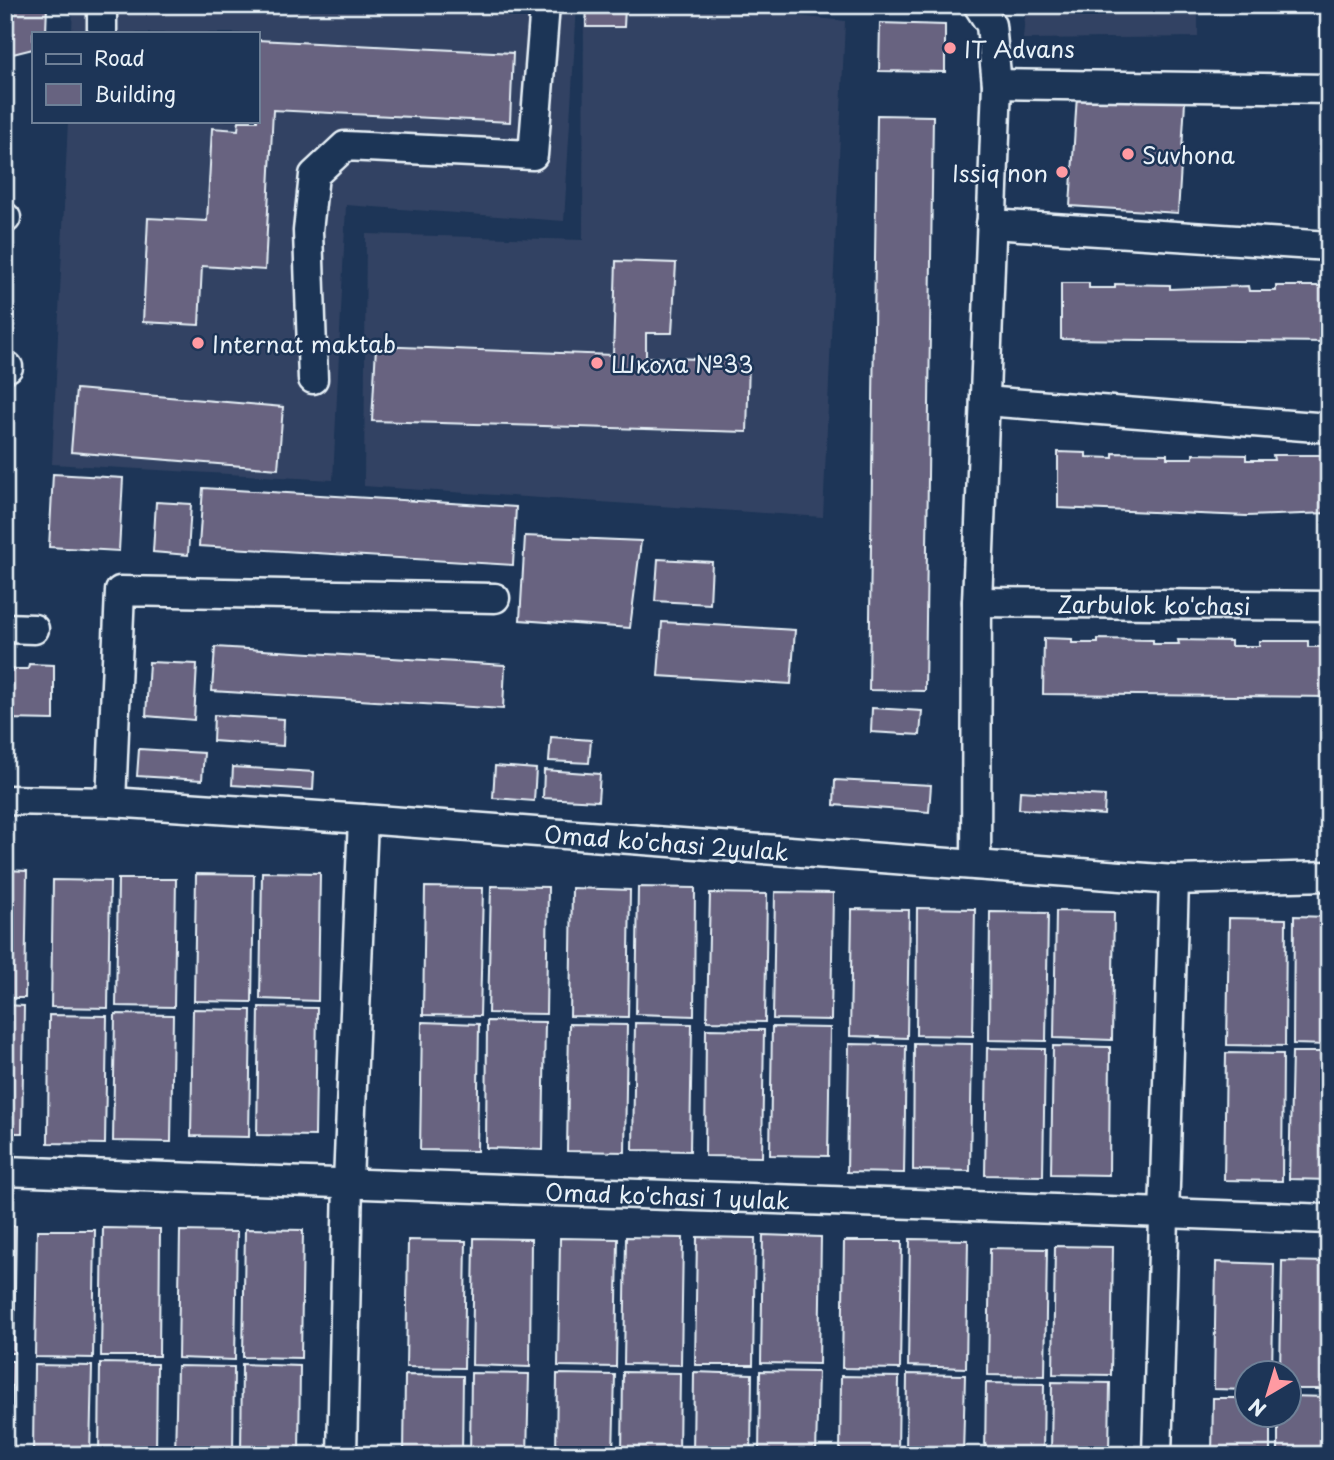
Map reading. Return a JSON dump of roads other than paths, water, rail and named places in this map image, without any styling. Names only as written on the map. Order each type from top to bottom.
[{"type":"street","points":[[102,5],[102,32]]},
{"type":"street","points":[[313,379],[308,231],[314,175],[345,146],[533,155],[545,5]]},
{"type":"street","points":[[975,865],[977,602],[996,83],[991,25],[978,5]]},
{"type":"street","points":[[996,83],[1329,89]]},
{"type":"street","points":[[991,224],[1329,246]]},
{"type":"street","points":[[985,401],[1329,428]]},
{"type":"street","points":[[111,802],[120,591],[495,598]]},
{"type":"street","name":"Zarbulok ko'chasi","points":[[977,602],[1329,606]]},
{"type":"street","points":[[5,628],[34,629]]},
{"type":"street","name":"Omad ko'chasi 2yulak","points":[[5,800],[111,802],[363,819],[1174,880],[1329,876]]},
{"type":"street","points":[[342,1455],[348,1182],[363,819]]},
{"type":"street","points":[[1157,1455],[1174,880]]},
{"type":"street","name":"Omad ko'chasi 1 yulak","points":[[5,1171],[1329,1219]]},
{"type":"place","name":"IT Advans","points":[[950,48]]},
{"type":"place","name":"Suvhona","points":[[1128,154]]},
{"type":"place","name":"Issiq non","points":[[1062,172]]},
{"type":"place","name":"Internat maktab","points":[[198,343]]},
{"type":"place","name":"Школа №33","points":[[597,363]]}]
